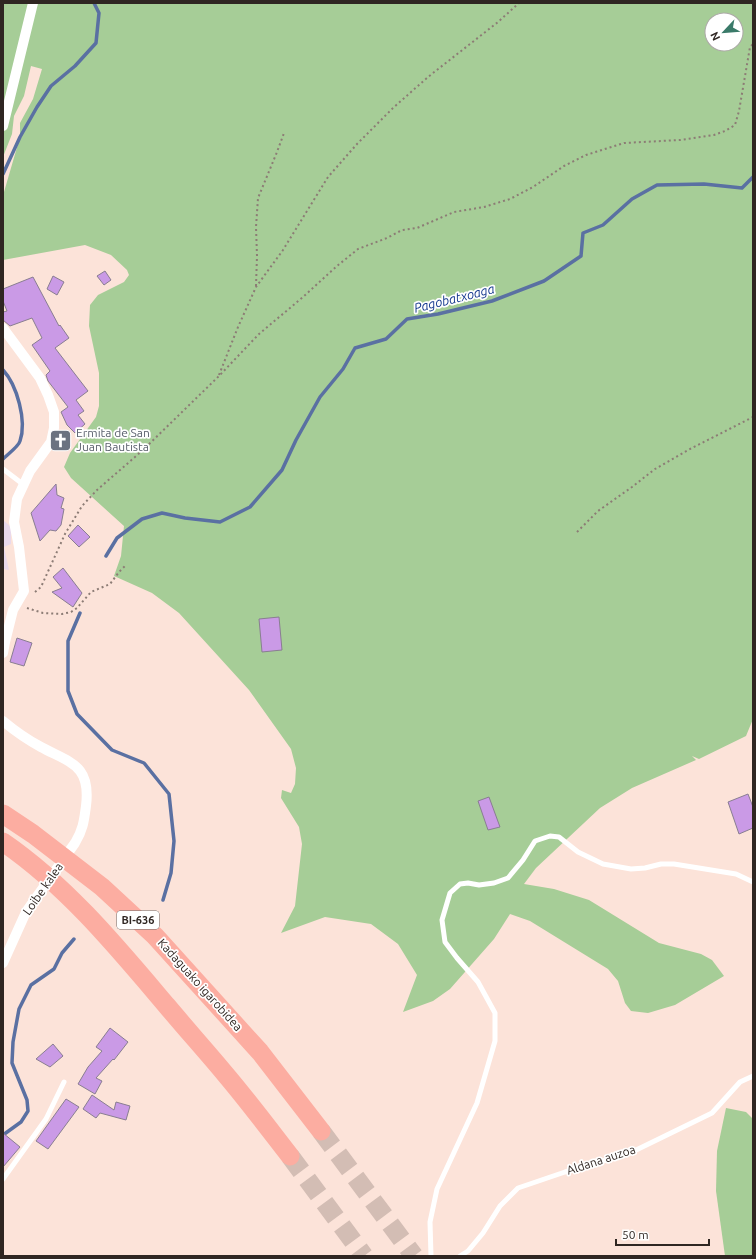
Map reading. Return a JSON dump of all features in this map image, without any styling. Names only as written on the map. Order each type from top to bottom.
[{"type":"highway","name":"Kadaguako igarobidea","points":[[3,814],[33,834],[102,887],[155,936],[260,1052],[321,1131]]},
{"type":"highway","name":"BI-636","points":[[11,847],[69,897],[116,946],[227,1076],[290,1156]]},
{"type":"street","points":[[3,126],[32,3]]},
{"type":"street","points":[[3,328],[40,378],[48,394],[54,412],[54,428],[50,442],[30,471],[17,499],[14,522],[19,547],[24,590],[15,608],[3,653]]},
{"type":"street","points":[[3,616],[15,608]]},
{"type":"street","name":"Loibe kalea","points":[[3,721],[40,747],[72,762],[80,770],[86,780],[87,797],[82,833],[26,912],[3,963]]},
{"type":"lane","points":[[3,468],[24,485]]},
{"type":"lane","points":[[431,1256],[430,1222],[437,1188],[476,1103],[496,1041],[495,1013],[478,982],[445,942],[442,920],[450,893],[460,884],[468,883],[479,885],[494,883],[508,878],[523,860],[535,841],[550,836],[558,837],[578,852],[603,864],[630,869],[662,864],[674,864],[736,874],[753,882]]},
{"type":"lane","name":"Aldana auzoa","points":[[460,1256],[468,1251],[483,1233],[500,1206],[518,1188],[565,1172],[630,1153],[712,1113],[740,1082],[753,1076]]},
{"type":"lane","points":[[3,1179],[46,1119],[64,1082]]},
{"type":"path","points":[[219,376],[238,326],[256,287],[283,250],[328,177],[357,144],[393,108],[428,77],[498,22],[519,3]]},
{"type":"path","points":[[41,587],[65,534],[82,506],[97,490],[143,450],[219,376],[259,334],[358,249],[387,238],[402,230],[417,228],[454,212],[484,207],[510,199],[533,187],[564,166],[586,155],[624,143],[680,140],[714,135],[725,131],[734,125],[739,111],[750,47],[753,44]]},
{"type":"path","points":[[256,287],[256,227],[258,198],[284,133]]},
{"type":"path","points":[[577,532],[598,511],[655,469],[690,448],[753,417]]},
{"type":"path","points":[[15,608],[43,613],[62,614],[71,612],[77,608],[91,592],[110,584],[126,565]]},
{"type":"shaded area","points":[[3,520],[11,527],[11,544],[4,547],[9,570],[3,569]]},
{"type":"green space","points":[[3,3],[753,3],[753,719],[746,736],[699,759],[692,756],[696,760],[632,788],[600,808],[536,868],[524,884],[554,889],[589,900],[659,943],[701,954],[712,960],[724,976],[675,1005],[648,1013],[631,1011],[625,1003],[618,981],[608,969],[530,921],[510,914],[494,939],[450,989],[433,1001],[403,1012],[417,975],[398,944],[371,924],[325,917],[281,933],[295,906],[302,844],[299,827],[281,798],[282,790],[291,793],[295,784],[296,768],[291,749],[249,690],[179,613],[152,593],[114,576],[121,556],[124,526],[71,478],[64,467],[70,453],[96,417],[99,406],[99,373],[89,326],[90,305],[98,295],[124,282],[129,275],[127,270],[111,255],[85,245],[3,260],[4,192],[20,137],[20,123],[33,99],[42,69],[31,66],[24,96],[14,116],[12,134],[3,157]]},
{"type":"green space","points":[[726,1108],[746,1112],[753,1119],[753,1256],[725,1256],[716,1191],[717,1151]]},
{"type":"building","points":[[105,271],[111,280],[104,285],[97,276]]},
{"type":"building","points":[[53,276],[64,282],[57,295],[47,289]]},
{"type":"building","points":[[33,277],[59,326],[60,325],[69,338],[55,348],[88,391],[76,400],[84,411],[78,415],[85,424],[75,433],[67,425],[61,412],[68,407],[48,381],[46,375],[50,371],[32,345],[42,338],[32,318],[10,326],[3,320],[3,312],[7,311],[3,301],[3,289]]},
{"type":"building","points":[[56,484],[57,495],[64,498],[61,508],[64,509],[61,525],[56,531],[50,530],[40,541],[31,513]]},
{"type":"building","points":[[78,525],[90,537],[79,547],[68,536]]},
{"type":"building","points":[[63,568],[82,593],[73,607],[52,592],[62,588],[53,577]]},
{"type":"building","points":[[279,617],[282,650],[262,652],[259,619]]},
{"type":"building","points":[[17,638],[32,643],[24,666],[10,662]]},
{"type":"building","points":[[748,794],[753,807],[753,828],[739,834],[728,802]]},
{"type":"building","points":[[489,797],[500,827],[488,830],[478,801]]},
{"type":"building","points":[[110,1028],[128,1042],[114,1060],[113,1059],[96,1078],[102,1081],[95,1094],[78,1084],[88,1067],[102,1051],[96,1047]]},
{"type":"building","points":[[53,1044],[63,1056],[50,1067],[36,1059]]},
{"type":"building","points":[[92,1095],[114,1110],[116,1102],[130,1106],[126,1120],[100,1113],[96,1118],[83,1109]]},
{"type":"building","points":[[66,1099],[79,1107],[48,1149],[36,1141]]},
{"type":"building","points":[[3,1133],[20,1147],[3,1167]]},
{"type":"waterway","points":[[3,174],[20,137],[51,86],[75,66],[96,43],[99,13],[94,3]]},
{"type":"waterway","name":"Pagobatxoaga","points":[[106,556],[117,538],[142,519],[162,513],[185,518],[220,522],[250,507],[282,470],[296,440],[320,397],[343,369],[355,348],[386,339],[407,319],[438,314],[492,301],[544,281],[581,256],[583,233],[603,225],[632,199],[657,185],[704,184],[742,188],[753,177]]},
{"type":"waterway","points":[[3,370],[13,385],[19,404],[22,424],[22,433],[19,443],[3,459]]},
{"type":"waterway","name":"Pagobatxoaga","points":[[80,613],[68,641],[68,691],[77,714],[112,750],[144,763],[169,794],[174,841],[171,873],[163,900]]},
{"type":"waterway","name":"Pagobatxoaga","points":[[3,1135],[21,1122],[28,1111],[27,1100],[12,1063],[13,1042],[19,1009],[31,985],[54,969],[62,953],[74,939]]},
{"type":"tunnel","points":[[321,1131],[414,1256]]},
{"type":"tunnel","points":[[290,1156],[364,1256]]},
{"type":"place","name":"Ermita de San Juan Bautista","points":[[60,440]]}]
